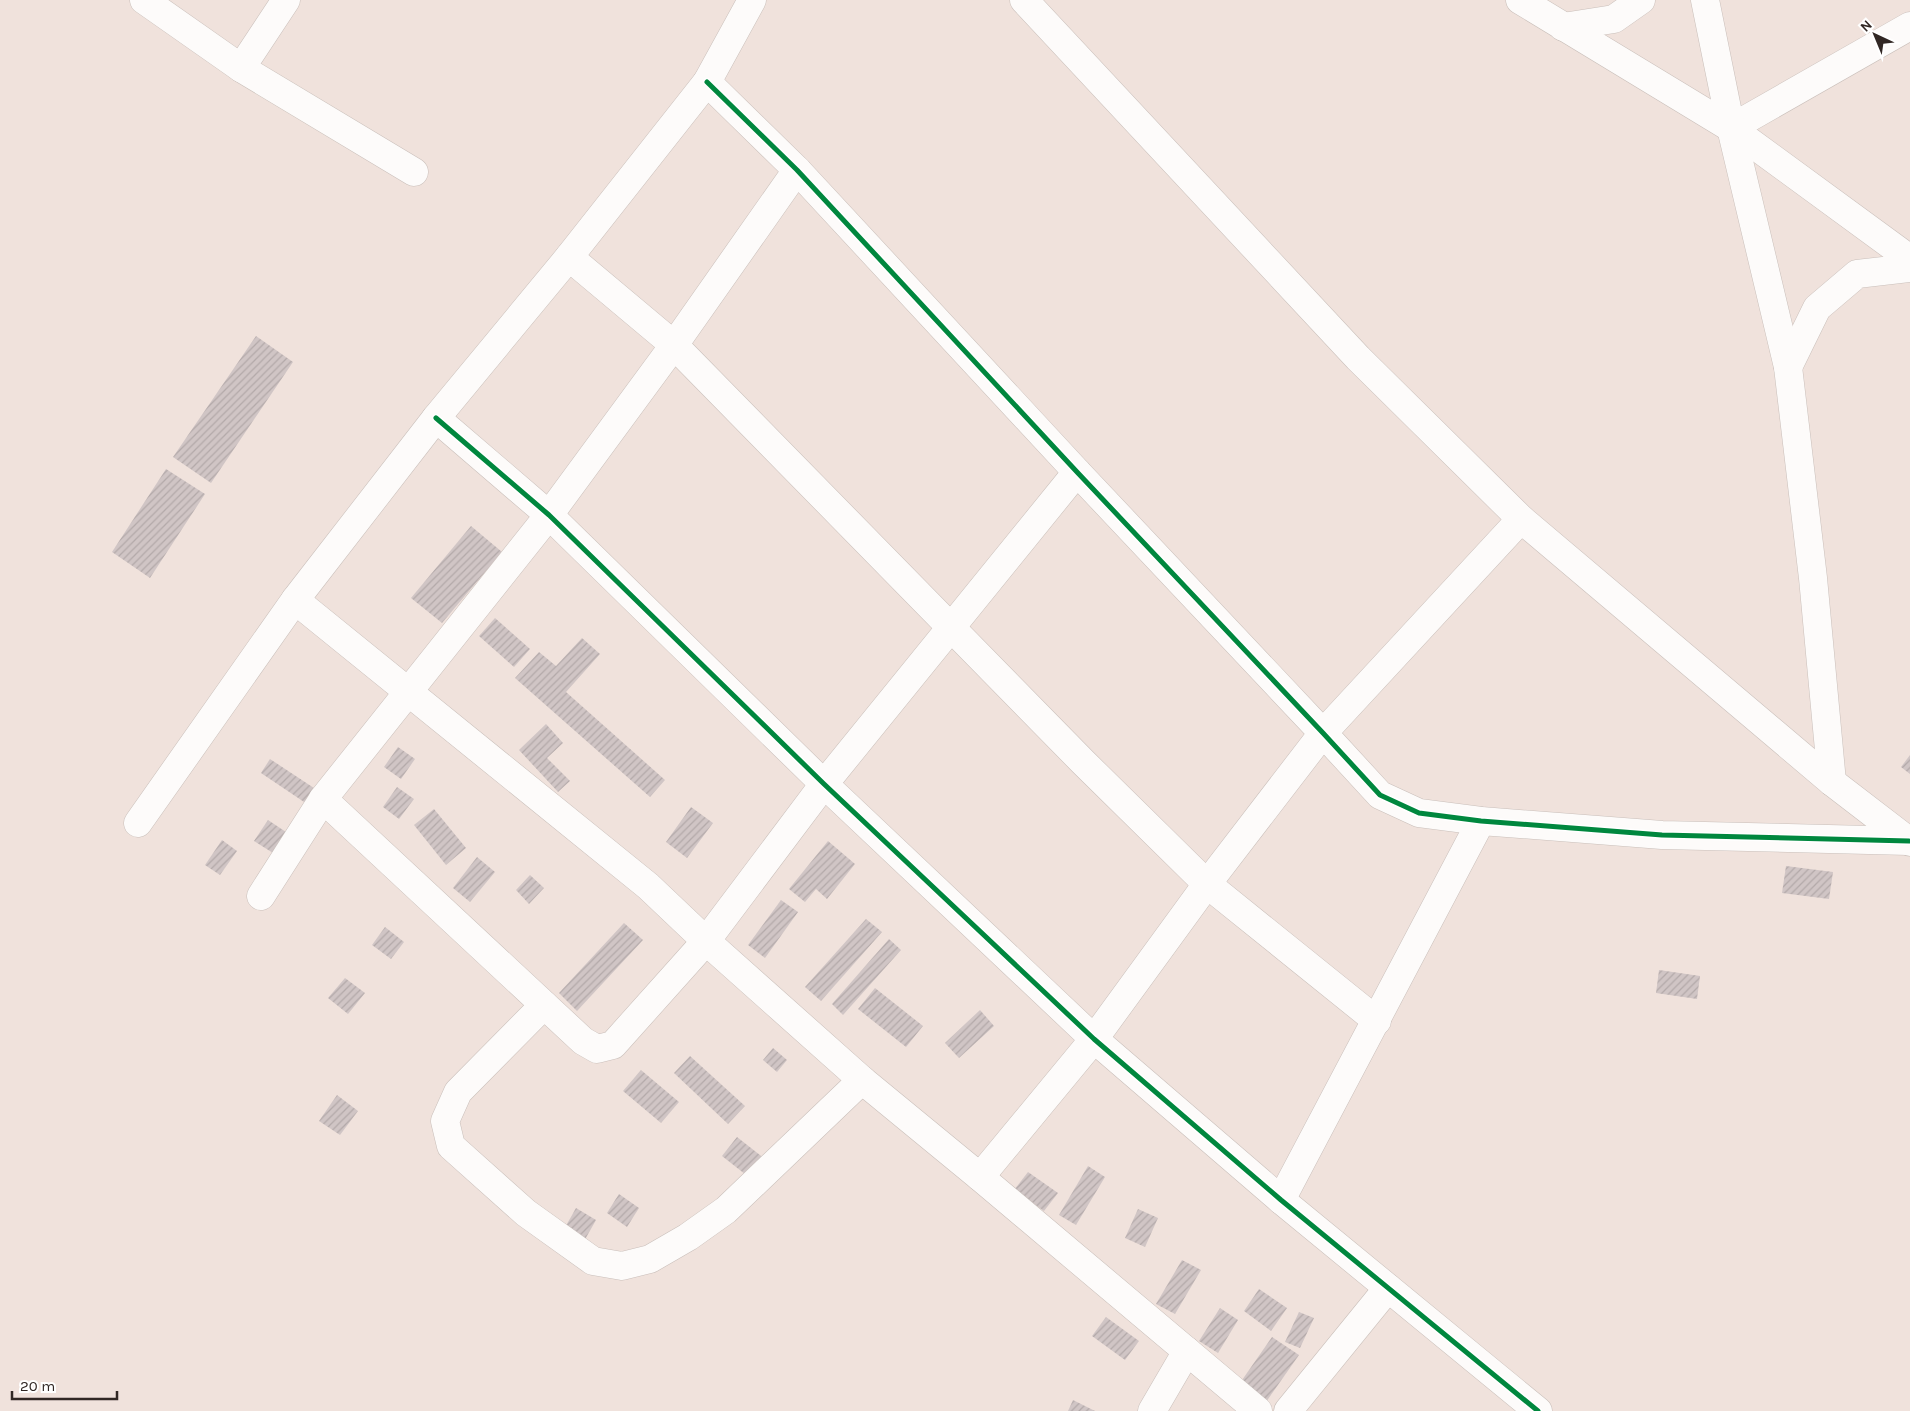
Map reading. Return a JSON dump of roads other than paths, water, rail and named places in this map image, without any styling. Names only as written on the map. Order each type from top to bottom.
[{"type":"street","points":[[144,0],[241,68],[414,172]]},
{"type":"street","points":[[241,68],[286,0]]},
{"type":"street","points":[[138,822],[295,600],[436,418],[568,257],[707,82],[752,0]]},
{"type":"street","points":[[1024,0],[1358,358],[1521,519],[1832,782],[1910,842]]},
{"type":"street","points":[[1520,0],[1731,128],[1910,259]]},
{"type":"street","points":[[1563,27],[1614,19],[1641,0]]},
{"type":"street","points":[[1705,0],[1731,128],[1788,367],[1813,578],[1832,782]]},
{"type":"street","points":[[1731,128],[1910,26]]},
{"type":"street","points":[[707,82],[797,170],[1380,795],[1419,813],[1481,821],[1662,835],[1910,842]]},
{"type":"street","points":[[260,896],[324,799],[549,515],[674,345],[797,170]]},
{"type":"street","points":[[568,257],[674,345],[1083,762],[1207,884],[1377,1021]]},
{"type":"street","points":[[1788,367],[1817,308],[1857,274],[1910,268]]},
{"type":"street","points":[[436,418],[549,515],[824,784],[1094,1039],[1281,1200],[1538,1411]]},
{"type":"street","points":[[324,799],[582,1041],[597,1049],[613,1045],[706,941],[824,784],[1077,472]]},
{"type":"street","points":[[980,1177],[1094,1039],[1207,884],[1323,733],[1521,519]]},
{"type":"street","points":[[295,600],[648,886],[706,941],[862,1080],[1258,1411]]},
{"type":"street","points":[[1281,1200],[1481,821]]},
{"type":"street","points":[[544,1005],[458,1092],[445,1121],[451,1146],[526,1213],[593,1261],[622,1266],[650,1259],[688,1237],[726,1210],[862,1080]]},
{"type":"street","points":[[1288,1411],[1388,1288]]},
{"type":"street","points":[[1152,1411],[1186,1350]]}]
